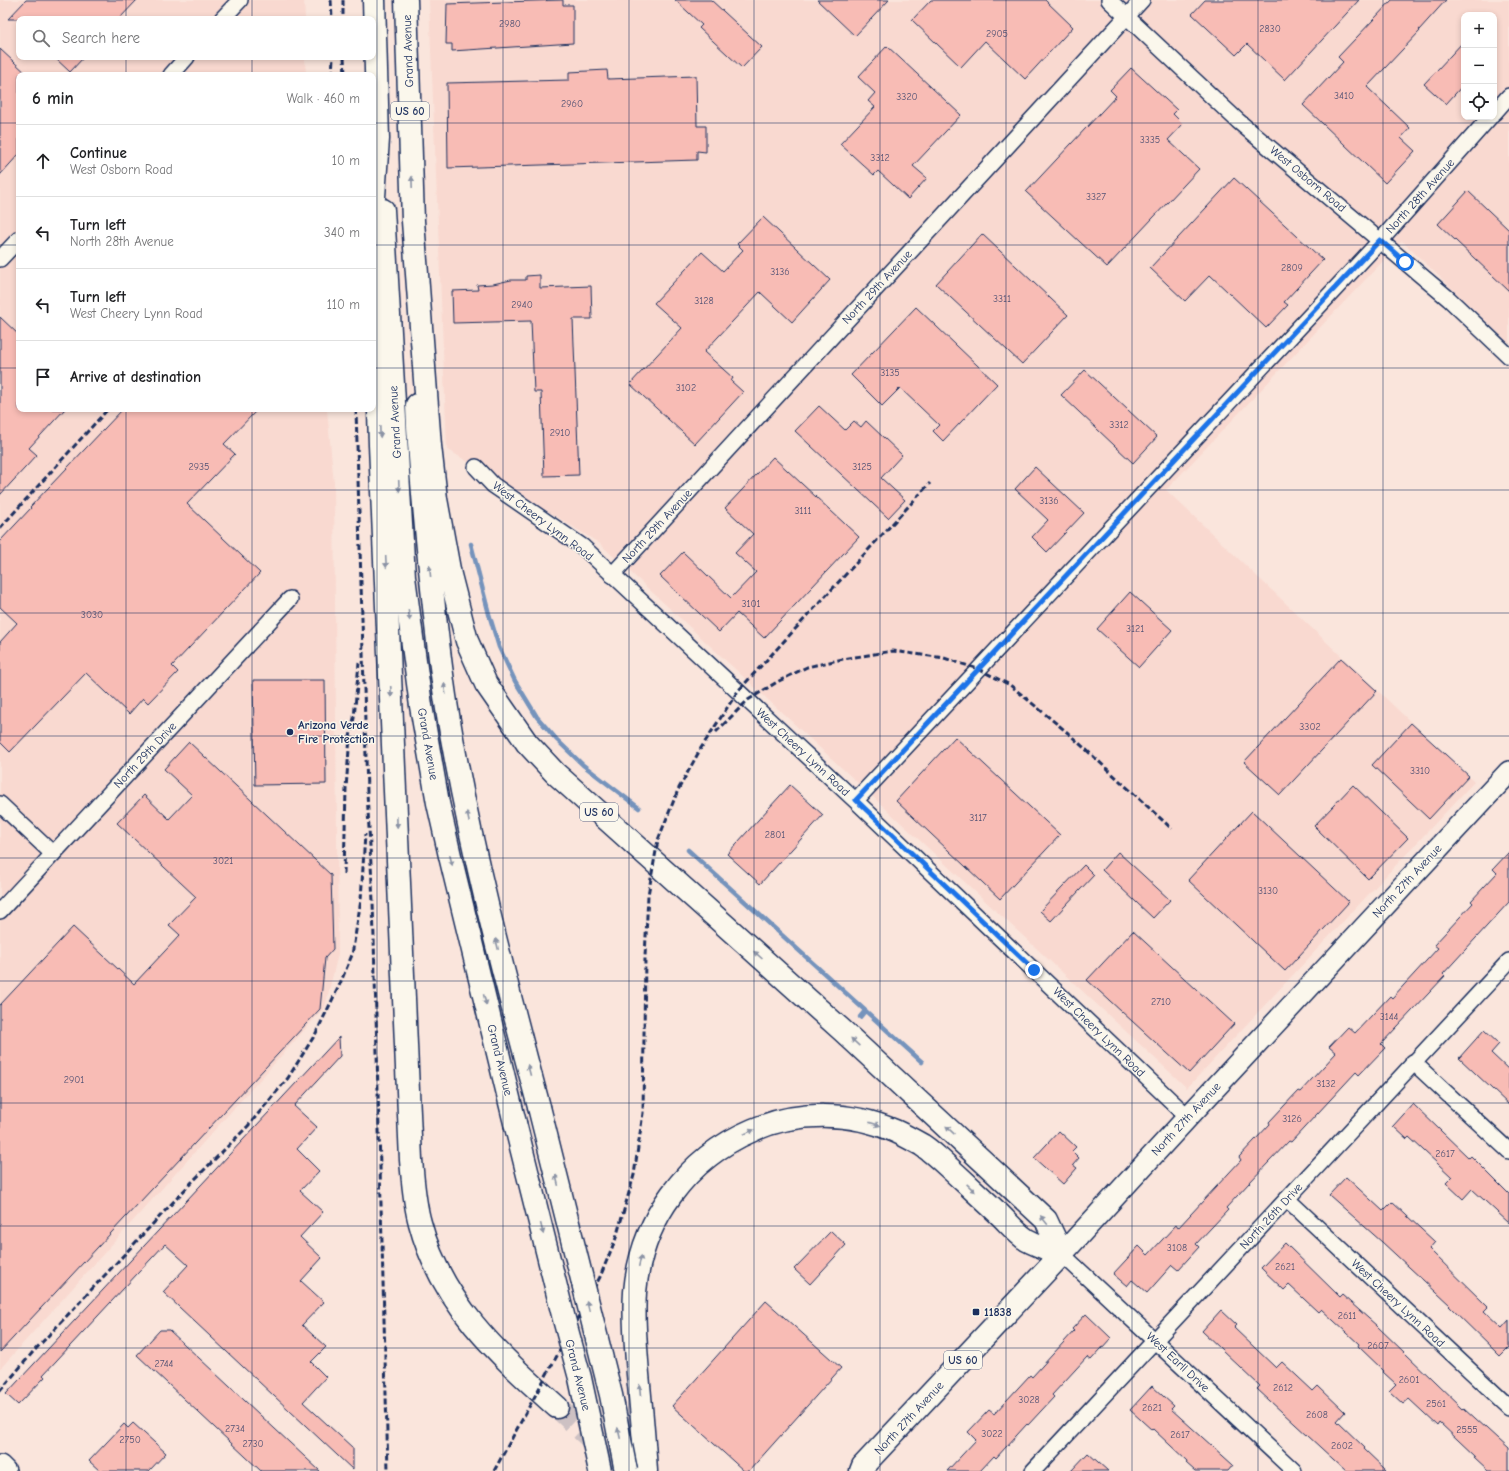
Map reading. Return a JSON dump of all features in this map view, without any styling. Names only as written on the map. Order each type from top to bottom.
[{"type":"main road","name":"Grand Avenue","points":[[374,0],[374,16]]},
{"type":"main road","name":"Grand Avenue","points":[[406,0],[418,442],[430,570],[443,680],[457,763],[480,870],[611,1395],[626,1471]]},
{"type":"main road","name":"Grand Avenue","points":[[376,60],[378,139],[384,217],[404,577],[424,725],[438,803],[464,915],[580,1378],[600,1471]]},
{"type":"main road","name":"US 60","points":[[376,168],[378,139]]},
{"type":"main road","name":"US 60","points":[[413,221],[430,446],[443,540],[455,598],[467,641],[486,684],[497,702],[527,743],[555,773],[844,1032],[1046,1220],[1062,1254]]},
{"type":"main road","name":"US 60","points":[[376,311],[380,445],[411,1152],[415,1200],[426,1243],[434,1264],[448,1290],[462,1311],[494,1348],[557,1407]]},
{"type":"main road","name":"North 27th Avenue","points":[[860,1469],[1062,1254],[1509,772]]},
{"type":"main road","points":[[646,1471],[635,1323],[635,1292],[641,1257],[652,1227],[668,1198],[691,1172],[729,1142],[785,1119],[826,1116],[874,1123],[922,1145],[942,1161],[1027,1240],[1062,1254]]},
{"type":"main road","points":[[0,1466],[5,1471]]},
{"type":"street","points":[[225,16],[240,0]]},
{"type":"street","name":"West Osborn Road","points":[[1109,0],[1238,121],[1449,299],[1509,356]]},
{"type":"street","name":"North 29th Avenue","points":[[612,575],[1142,0]]},
{"type":"street","points":[[174,72],[184,60]]},
{"type":"street","points":[[1497,110],[1509,96]]},
{"type":"street","name":"North 28th Avenue","points":[[856,800],[1380,240],[1487,120]]},
{"type":"street","points":[[0,259],[16,242]]},
{"type":"street","name":"West Cheery Lynn Road","points":[[476,467],[493,485],[583,547],[856,800],[1188,1117]]},
{"type":"street","name":"North 29th Drive","points":[[0,911],[290,599]]},
{"type":"street","points":[[0,804],[53,854]]},
{"type":"street","name":"North 26th Drive","points":[[1033,1471],[1413,1062],[1509,961]]},
{"type":"street","points":[[1413,1062],[1509,1151]]},
{"type":"street","name":"West Cheery Lynn Road","points":[[1287,1199],[1509,1407]]},
{"type":"street","name":"West Earll Drive","points":[[1062,1254],[1294,1471]]},
{"type":"shaded area","points":[[0,0],[304,0],[305,16],[16,16],[16,60],[305,60],[306,72],[16,72],[16,412],[327,412],[334,484],[338,954],[325,1007],[0,1369]]},
{"type":"shaded area","points":[[429,0],[1509,0],[1509,343],[1402,241],[1166,490],[1474,782],[1187,1088],[599,543],[447,449]]},
{"type":"building","points":[[26,0],[137,0],[122,16],[16,16],[16,19],[8,19]]},
{"type":"building","points":[[563,0],[563,5],[573,5],[573,43],[452,51],[452,44],[446,44],[447,4]]},
{"type":"building","points":[[675,0],[711,0],[762,47],[742,68],[699,28],[702,25]]},
{"type":"building","points":[[817,0],[889,0],[855,36]]},
{"type":"building","points":[[931,0],[1045,0],[1073,27],[1025,79],[985,41],[961,67],[912,20]]},
{"type":"building","points":[[1205,0],[1359,0],[1285,80],[1247,44],[1236,55],[1192,14]]},
{"type":"building","points":[[1392,0],[1446,0],[1419,30],[1420,31],[1367,87],[1410,128],[1401,138],[1415,151],[1385,183],[1303,105],[1343,62],[1338,57]]},
{"type":"building","points":[[1461,44],[1461,87],[1446,104],[1424,84]]},
{"type":"building","points":[[887,46],[961,115],[913,166],[927,178],[908,199],[878,171],[874,175],[840,144],[875,107],[868,101],[875,93],[858,77]]},
{"type":"building","points":[[0,49],[25,72],[16,72],[16,157],[0,175]]},
{"type":"building","points":[[57,60],[81,60],[70,72]]},
{"type":"building","points":[[1131,68],[1177,110],[1173,114],[1183,124],[1168,140],[1199,169],[1107,267],[1026,192],[1116,96],[1110,90]]},
{"type":"building","points":[[607,70],[608,79],[696,76],[697,126],[706,126],[706,152],[697,151],[697,160],[448,168],[447,83],[569,80],[569,72]]},
{"type":"building","points":[[1234,178],[1323,260],[1284,302],[1288,305],[1266,328],[1210,275],[1185,301],[1150,268]]},
{"type":"building","points":[[1468,191],[1509,230],[1509,291],[1438,224]]},
{"type":"building","points":[[763,217],[830,280],[792,322],[760,292],[704,352],[733,378],[731,381],[743,392],[695,444],[630,384],[682,328],[654,303],[702,252],[723,271],[743,250],[737,244]]},
{"type":"building","points":[[982,234],[1068,315],[1022,364],[936,284]]},
{"type":"building","points":[[540,275],[540,288],[591,286],[592,319],[573,319],[579,475],[544,476],[541,392],[534,392],[531,321],[453,323],[452,291],[478,290],[477,285],[493,284],[511,280],[526,280],[526,276]]},
{"type":"building","points":[[916,307],[997,384],[943,441],[933,431],[939,425],[900,388],[882,406],[851,375]]},
{"type":"building","points":[[0,317],[16,332],[16,412],[62,412],[29,448],[37,455],[0,495]]},
{"type":"building","points":[[1085,370],[1157,437],[1133,463],[1061,395]]},
{"type":"building","points":[[819,406],[845,430],[854,421],[861,427],[866,421],[902,455],[881,478],[905,500],[888,518],[795,431]]},
{"type":"building","points":[[120,412],[255,412],[224,444],[235,454],[187,504],[260,573],[172,666],[178,672],[148,703],[143,698],[129,714],[86,673],[10,752],[0,742],[0,642],[17,623],[0,607],[0,541],[31,508],[30,507]]},
{"type":"building","points":[[773,457],[859,537],[764,638],[737,613],[719,632],[660,576],[683,552],[731,598],[756,572],[735,553],[753,534],[725,508]]},
{"type":"building","points":[[1035,467],[1084,513],[1047,552],[1032,537],[1048,520],[1015,489]]},
{"type":"building","points":[[1130,592],[1172,630],[1139,667],[1097,629]]},
{"type":"building","points":[[1341,658],[1377,691],[1280,795],[1244,762]]},
{"type":"building","name":"Arizona Verde Fire Protection","points":[[253,680],[325,680],[326,784],[255,785]]},
{"type":"building","points":[[1411,723],[1469,776],[1429,819],[1372,765]]},
{"type":"building","points":[[955,737],[1060,835],[1000,899],[896,801]]},
{"type":"building","points":[[189,742],[331,875],[333,949],[325,958],[320,1009],[0,1352],[0,1005],[73,927],[134,984],[180,935],[169,925],[196,897],[117,823],[144,795],[169,819],[192,795],[164,769]]},
{"type":"building","points":[[790,785],[823,815],[760,884],[727,854]]},
{"type":"building","points":[[1353,785],[1408,838],[1368,879],[1314,826]]},
{"type":"building","points":[[1252,811],[1349,902],[1285,971],[1188,880]]},
{"type":"building","points":[[1118,852],[1170,900],[1153,918],[1102,870]]},
{"type":"building","points":[[1509,852],[1509,902],[1443,974],[1445,976],[1381,1044],[1385,1048],[1359,1075],[1356,1072],[1291,1142],[1289,1141],[1226,1208],[1228,1210],[1196,1244],[1199,1247],[1178,1270],[1172,1265],[1147,1293],[1132,1280],[1127,1286],[1113,1274],[1139,1246],[1148,1255],[1176,1225],[1178,1228],[1241,1160],[1239,1157],[1270,1124],[1269,1122],[1298,1091],[1300,1092],[1336,1053],[1329,1047],[1348,1027],[1355,1033],[1390,996],[1392,998],[1438,948],[1434,945],[1473,903],[1471,901],[1497,873],[1493,869]]},
{"type":"building","points":[[1084,865],[1094,875],[1051,921],[1040,911]]},
{"type":"building","points":[[1133,931],[1234,1024],[1189,1073],[1087,980]]},
{"type":"building","points":[[1484,1030],[1499,1044],[1491,1053],[1509,1070],[1509,1105],[1459,1058]]},
{"type":"building","points":[[339,1037],[340,1056],[294,1106],[317,1127],[297,1149],[319,1171],[300,1191],[323,1212],[300,1237],[322,1258],[301,1281],[324,1302],[302,1325],[326,1347],[311,1362],[326,1377],[303,1402],[353,1448],[353,1470],[163,1292],[188,1265],[165,1244],[43,1375],[45,1377],[18,1405],[6,1394]]},
{"type":"building","points":[[1413,1104],[1469,1158],[1471,1156],[1509,1194],[1509,1223],[1472,1189],[1463,1199],[1446,1183],[1452,1177],[1409,1137],[1407,1139],[1393,1126]]},
{"type":"building","points":[[1059,1131],[1076,1147],[1072,1151],[1079,1158],[1073,1165],[1077,1168],[1063,1184],[1034,1158]]},
{"type":"building","points":[[1346,1177],[1383,1211],[1392,1202],[1435,1242],[1429,1249],[1488,1307],[1484,1311],[1502,1328],[1509,1320],[1509,1347],[1500,1356],[1449,1306],[1450,1305],[1329,1195]]},
{"type":"building","points":[[831,1231],[846,1245],[810,1284],[794,1269]]},
{"type":"building","points":[[1285,1243],[1340,1297],[1342,1295],[1377,1326],[1463,1409],[1464,1408],[1509,1449],[1509,1471],[1488,1471],[1474,1458],[1476,1457],[1440,1423],[1438,1426],[1409,1399],[1403,1404],[1389,1391],[1396,1384],[1358,1346],[1359,1344],[1321,1309],[1318,1312],[1289,1285],[1284,1290],[1261,1268]]},
{"type":"building","points":[[766,1301],[841,1368],[749,1471],[744,1471],[672,1406]]},
{"type":"building","points":[[1221,1310],[1237,1325],[1234,1328],[1276,1368],[1282,1362],[1313,1391],[1318,1386],[1345,1412],[1337,1421],[1387,1471],[1346,1471],[1257,1389],[1260,1386],[1202,1331]]},
{"type":"building","points":[[1086,1314],[1111,1338],[1091,1360],[1087,1357],[1052,1395],[1054,1397],[1028,1425],[1027,1424],[996,1458],[994,1456],[980,1471],[947,1471],[976,1440],[968,1432],[989,1410],[994,1414],[1030,1375],[1032,1377],[1074,1331],[1072,1329]]},
{"type":"building","points":[[160,1330],[169,1330],[320,1471],[261,1471],[137,1355]]},
{"type":"building","points":[[1152,1386],[1174,1406],[1171,1409],[1233,1465],[1228,1471],[1195,1471],[1186,1463],[1187,1461],[1153,1429],[1152,1430],[1130,1410]]},
{"type":"building","points":[[133,1423],[166,1453],[149,1471],[100,1471],[89,1461],[124,1424],[128,1428]]},
{"type":"building","points":[[1088,1453],[1108,1471],[1071,1471]]},
{"type":"waterway","points":[[471,544],[499,647],[515,681],[537,717],[557,740],[583,765],[639,808]]},
{"type":"waterway","points":[[688,850],[922,1062]]},
{"type":"waterway","points":[[860,1017],[865,1011]]},
{"type":"tunnel","points":[[557,1407],[625,1471]]},
{"type":"railway","points":[[331,0],[332,16]]},
{"type":"railway","points":[[343,0],[343,16]]},
{"type":"railway","points":[[332,72],[333,60]]},
{"type":"railway","points":[[344,60],[345,72]]},
{"type":"railway","points":[[0,528],[105,412]]},
{"type":"railway","points":[[356,412],[367,792],[373,901],[388,1471]]},
{"type":"railway","points":[[494,1471],[600,1277],[616,1238],[634,1175],[643,1113],[645,957],[648,895],[658,840],[678,790],[701,748],[738,691],[930,483]]},
{"type":"railway","points":[[716,732],[748,700],[777,682],[807,667],[843,659],[893,651],[944,658],[978,669],[1010,685],[1068,733],[1172,829]]},
{"type":"railway","points":[[344,874],[346,788],[350,737],[354,718],[359,663]]},
{"type":"railway","points":[[0,1391],[33,1352],[192,1182],[248,1126],[288,1078],[316,1033],[352,955],[361,900],[365,834]]},
{"type":"place","name":"Arizona Verde Fire Protection","points":[[290,732]]},
{"type":"place","name":"11838","points":[[976,1312]]},
{"type":"route","points":[[1034,970],[856,800],[1380,240],[1405,262]]}]
